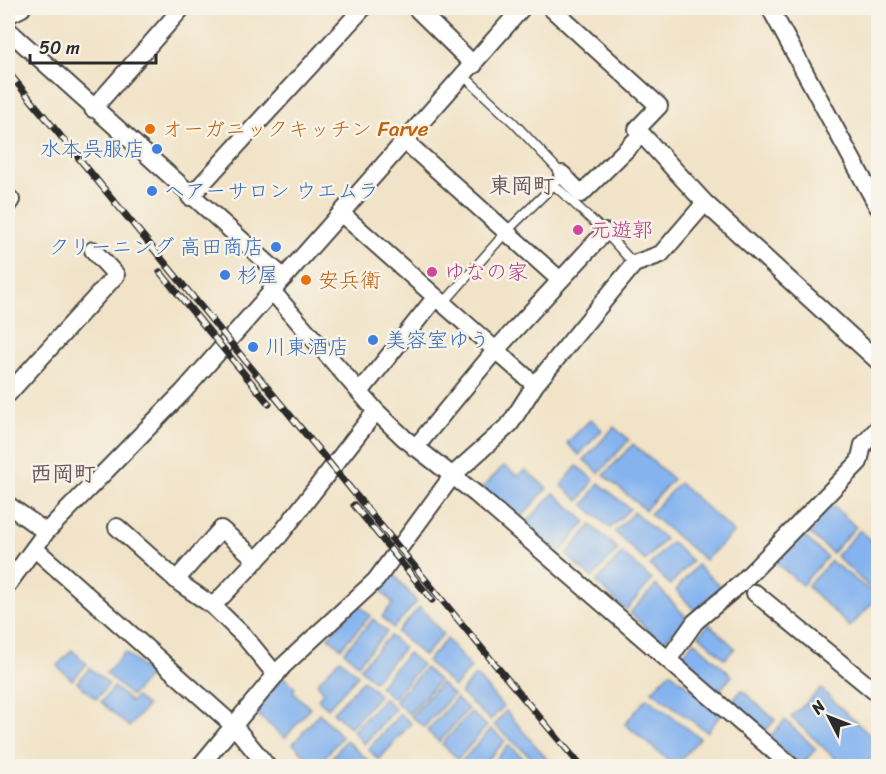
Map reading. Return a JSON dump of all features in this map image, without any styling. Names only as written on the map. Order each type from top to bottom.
[{"type":"street","points":[[8,15],[22,8]]},
{"type":"street","points":[[93,109],[182,8]]},
{"type":"street","points":[[190,196],[363,8]]},
{"type":"street","points":[[416,8],[469,71]]},
{"type":"street","points":[[8,584],[46,532],[183,392],[469,71],[522,8]]},
{"type":"street","points":[[551,8],[659,106],[637,129],[641,135],[705,203],[879,361]]},
{"type":"street","points":[[770,8],[879,207]]},
{"type":"street","points":[[9,35],[78,92],[93,109],[190,196],[277,284],[360,392],[376,411],[415,448],[453,475],[791,766]]},
{"type":"street","points":[[557,180],[581,194],[641,135]]},
{"type":"street","points":[[406,142],[560,280]]},
{"type":"street","points":[[8,197],[11,200],[8,204]]},
{"type":"street","points":[[200,766],[276,675],[376,580],[453,475],[510,424],[534,386],[634,264],[661,254],[705,203]]},
{"type":"street","points":[[342,214],[534,386]]},
{"type":"street","points":[[415,448],[494,352],[605,232]]},
{"type":"street","points":[[8,393],[116,275],[93,250]]},
{"type":"street","points":[[360,392],[438,302]]},
{"type":"street","points":[[213,606],[279,536],[376,411]]},
{"type":"street","points":[[668,660],[696,622],[741,584],[859,462],[863,445],[879,428]]},
{"type":"street","points":[[8,505],[46,532]]},
{"type":"street","points":[[117,527],[176,580],[213,606],[244,636],[276,675]]},
{"type":"street","points":[[176,580],[221,529],[257,560]]},
{"type":"street","points":[[34,548],[234,726],[267,766]]},
{"type":"street","points":[[755,593],[879,694]]},
{"type":"lane","points":[[469,71],[514,123],[557,180],[634,264]]},
{"type":"lane","points":[[438,302],[557,180]]},
{"type":"water","points":[[591,419],[602,430],[579,455],[567,443]]},
{"type":"water","points":[[614,427],[629,440],[599,473],[584,460]]},
{"type":"water","points":[[633,444],[673,479],[645,510],[604,475]]},
{"type":"water","points":[[504,466],[518,476],[525,470],[547,488],[520,519],[481,489]]},
{"type":"water","points":[[577,466],[594,480],[579,501],[561,485]]},
{"type":"water","points":[[599,483],[630,509],[610,528],[584,505]]},
{"type":"water","points":[[679,483],[734,532],[705,560],[650,514]]},
{"type":"water","points":[[554,493],[586,522],[560,552],[526,523]]},
{"type":"water","points":[[831,504],[856,527],[832,553],[806,530]]},
{"type":"water","points":[[634,512],[665,539],[645,561],[615,532]]},
{"type":"water","points":[[591,525],[618,549],[592,578],[566,555]]},
{"type":"water","points":[[860,530],[878,547],[878,595],[836,556]]},
{"type":"water","points":[[799,536],[805,537],[827,557],[802,585],[774,561]]},
{"type":"water","points":[[671,542],[692,561],[670,585],[650,565]]},
{"type":"water","points":[[622,553],[652,580],[626,610],[596,582]]},
{"type":"water","points":[[831,561],[878,597],[850,627],[807,586]]},
{"type":"water","points":[[697,565],[721,587],[695,611],[676,590]]},
{"type":"water","points":[[391,571],[417,602],[393,628],[382,617],[393,603],[377,587]]},
{"type":"water","points":[[656,585],[687,618],[662,643],[630,613]]},
{"type":"water","points":[[358,604],[370,616],[341,648],[328,637]]},
{"type":"water","points":[[420,607],[443,634],[424,656],[397,632]]},
{"type":"water","points":[[373,619],[387,632],[358,664],[344,652]]},
{"type":"water","points":[[709,624],[735,648],[725,659],[699,635]]},
{"type":"water","points":[[390,636],[404,648],[374,681],[360,668]]},
{"type":"water","points":[[447,639],[471,668],[454,687],[427,661]]},
{"type":"water","points":[[694,641],[732,676],[718,692],[678,660]]},
{"type":"water","points":[[72,650],[87,664],[72,680],[57,666]]},
{"type":"water","points":[[125,652],[150,675],[131,696],[106,673]]},
{"type":"water","points":[[408,653],[422,665],[393,698],[379,686]]},
{"type":"water","points":[[340,659],[358,675],[328,708],[318,699],[324,691],[317,683]]},
{"type":"water","points":[[90,668],[109,684],[96,699],[77,682]]},
{"type":"water","points":[[425,668],[439,681],[409,714],[395,701]]},
{"type":"water","points":[[670,672],[722,713],[707,732],[652,691]]},
{"type":"water","points":[[476,675],[503,707],[490,720],[460,693]]},
{"type":"water","points":[[283,677],[295,688],[293,692],[310,708],[285,738],[254,712]]},
{"type":"water","points":[[363,680],[379,695],[350,728],[333,712]]},
{"type":"water","points":[[441,683],[453,695],[424,727],[411,716]]},
{"type":"water","points":[[114,687],[131,702],[136,697],[147,706],[129,727],[101,702]]},
{"type":"water","points":[[821,689],[878,743],[878,766],[843,766],[791,717]]},
{"type":"water","points":[[742,690],[775,720],[765,731],[731,702]]},
{"type":"water","points":[[384,698],[395,709],[364,744],[353,731]]},
{"type":"water","points":[[456,698],[468,709],[439,742],[427,731]]},
{"type":"water","points":[[647,698],[700,738],[675,766],[625,724]]},
{"type":"water","points":[[506,711],[553,766],[541,766],[494,725]]},
{"type":"water","points":[[471,712],[487,726],[458,759],[442,744]]},
{"type":"water","points":[[319,713],[342,737],[317,766],[293,744]]},
{"type":"water","points":[[400,714],[411,723],[379,760],[368,749]]},
{"type":"water","points":[[785,720],[816,749],[800,766],[769,738]]},
{"type":"water","points":[[491,729],[505,741],[482,766],[467,766],[461,762]]},
{"type":"water","points":[[346,740],[374,766],[325,766]]},
{"type":"water","points":[[509,745],[523,758],[515,766],[490,766]]},
{"type":"railway","points":[[8,72],[581,766]]},
{"type":"railway","points":[[160,272],[269,404]]},
{"type":"railway","points":[[354,505],[432,600]]},
{"type":"place","name":"オーガニックキッチン Farve","points":[[150,129]]},
{"type":"place","name":"水本呉服店","points":[[157,149]]},
{"type":"place","name":"ヘアーサロン ウエムラ","points":[[152,191]]},
{"type":"place","name":"元遊郭","points":[[578,230]]},
{"type":"place","name":"クリーニング 高田商店","points":[[276,247]]},
{"type":"place","name":"ゆなの家","points":[[432,272]]},
{"type":"place","name":"杉屋","points":[[225,275]]},
{"type":"place","name":"安兵衛","points":[[306,280]]},
{"type":"place","name":"美容室ゆう","points":[[373,340]]},
{"type":"place","name":"川東酒店","points":[[253,347]]},
{"type":"district","name":"東岡町","points":[[522,185]]},
{"type":"district","name":"西岡町","points":[[63,473]]}]
